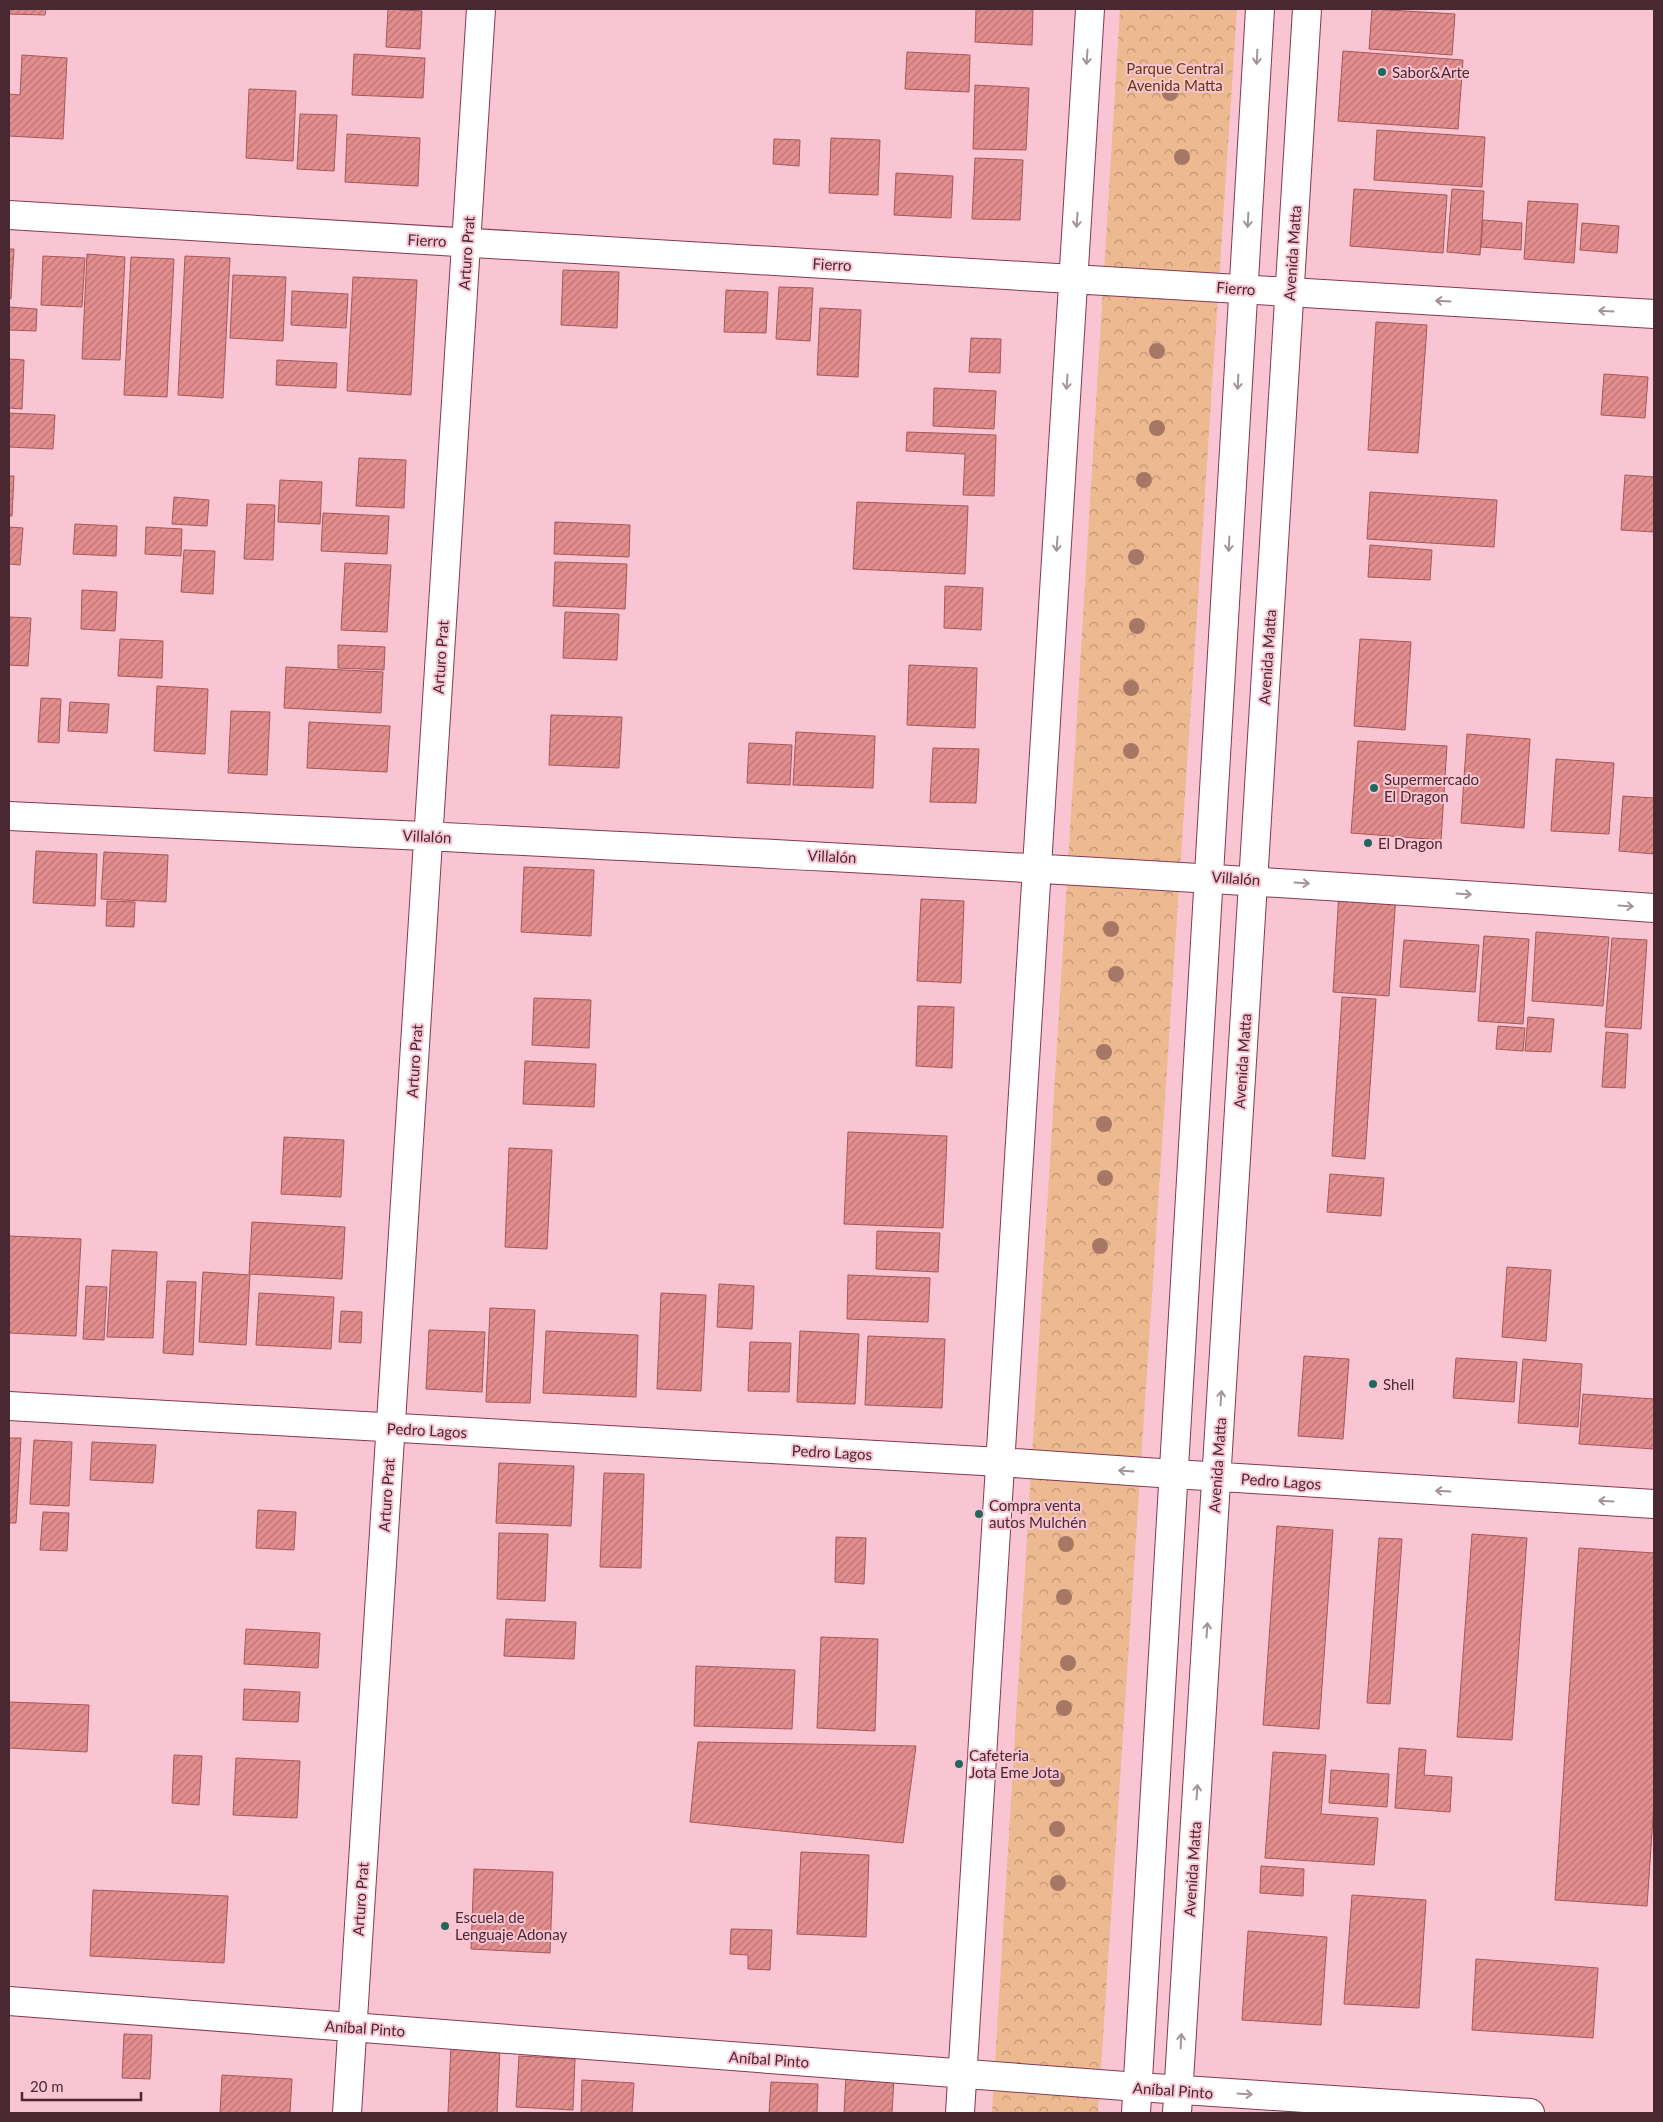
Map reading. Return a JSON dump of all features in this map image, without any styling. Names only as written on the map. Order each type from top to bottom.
[{"type":"street","name":"Arturo Prat","points":[[347,2113],[481,9]]},
{"type":"street","points":[[960,2113],[1090,9]]},
{"type":"street","points":[[1137,2100],[1260,9]]},
{"type":"street","name":"Avenida Matta","points":[[1178,2102],[1307,9]]},
{"type":"street","name":"Fierro","points":[[9,215],[1654,314]]},
{"type":"street","name":"Villalón","points":[[9,816],[1037,867],[1654,908]]},
{"type":"street","name":"Pedro Lagos","points":[[9,1406],[1000,1462],[1654,1504]]},
{"type":"street","name":"Aníbal Pinto","points":[[9,2001],[963,2074],[1137,2100],[1530,2113]]},
{"type":"green space","name":"Parque Central Avenida Matta","points":[[1120,9],[1237,9],[1098,2113],[992,2113]]},
{"type":"building","points":[[9,9],[46,9],[45,15],[9,14]]},
{"type":"building","points":[[388,9],[422,11],[420,49],[386,47]]},
{"type":"building","points":[[976,9],[1033,9],[1032,45],[975,42]]},
{"type":"building","points":[[1372,9],[1455,14],[1452,55],[1369,49]]},
{"type":"building","points":[[1343,51],[1463,60],[1458,129],[1338,121]]},
{"type":"building","points":[[907,52],[970,55],[969,92],[905,89]]},
{"type":"building","points":[[354,54],[425,58],[423,98],[352,95]]},
{"type":"building","points":[[22,55],[67,58],[63,139],[9,136],[9,94],[20,95]]},
{"type":"building","points":[[975,85],[1029,88],[1026,150],[973,149]]},
{"type":"building","points":[[249,89],[296,91],[293,161],[246,158]]},
{"type":"building","points":[[300,114],[337,115],[334,171],[297,169]]},
{"type":"building","points":[[1377,130],[1485,137],[1482,187],[1374,180]]},
{"type":"building","points":[[347,134],[420,138],[418,186],[345,182]]},
{"type":"building","points":[[831,138],[880,140],[878,195],[829,193]]},
{"type":"building","points":[[774,139],[800,140],[799,166],[773,164]]},
{"type":"building","points":[[975,158],[1023,160],[1020,220],[972,219]]},
{"type":"building","points":[[896,173],[953,176],[951,218],[894,215]]},
{"type":"building","points":[[1354,189],[1447,195],[1443,253],[1350,246]]},
{"type":"building","points":[[1452,189],[1484,191],[1480,255],[1447,252]]},
{"type":"building","points":[[1528,201],[1578,204],[1574,263],[1524,259]]},
{"type":"building","points":[[1483,220],[1522,223],[1521,250],[1481,247]]},
{"type":"building","points":[[1582,223],[1619,226],[1617,253],[1580,250]]},
{"type":"building","points":[[9,249],[14,249],[11,299],[9,298]]},
{"type":"building","points":[[87,254],[125,257],[120,360],[82,359]]},
{"type":"building","points":[[43,256],[85,258],[82,307],[41,305]]},
{"type":"building","points":[[185,256],[230,258],[223,398],[178,395]]},
{"type":"building","points":[[131,257],[174,259],[167,397],[124,395]]},
{"type":"building","points":[[563,270],[619,272],[617,328],[561,325]]},
{"type":"building","points":[[233,275],[286,277],[283,341],[230,338]]},
{"type":"building","points":[[353,277],[417,280],[411,395],[347,391]]},
{"type":"building","points":[[779,287],[813,288],[810,341],[776,339]]},
{"type":"building","points":[[726,290],[768,292],[766,333],[724,332]]},
{"type":"building","points":[[292,291],[348,294],[346,328],[291,325]]},
{"type":"building","points":[[9,307],[37,309],[36,331],[9,330]]},
{"type":"building","points":[[820,308],[861,310],[858,377],[817,375]]},
{"type":"building","points":[[1376,322],[1427,325],[1418,453],[1368,450]]},
{"type":"building","points":[[971,338],[1001,339],[1000,373],[969,372]]},
{"type":"building","points":[[9,359],[24,360],[22,409],[9,408]]},
{"type":"building","points":[[277,360],[337,363],[336,388],[276,385]]},
{"type":"building","points":[[1604,374],[1648,377],[1645,418],[1601,415]]},
{"type":"building","points":[[934,388],[996,391],[994,429],[933,426]]},
{"type":"building","points":[[9,413],[55,415],[53,449],[9,447]]},
{"type":"building","points":[[907,432],[996,435],[994,496],[963,495],[965,454],[906,451]]},
{"type":"building","points":[[359,458],[406,460],[404,508],[356,506]]},
{"type":"building","points":[[1625,475],[1654,477],[1654,532],[1621,530]]},
{"type":"building","points":[[9,476],[14,476],[12,516],[9,516]]},
{"type":"building","points":[[280,480],[322,482],[320,524],[278,522]]},
{"type":"building","points":[[1370,492],[1497,500],[1494,547],[1367,539]]},
{"type":"building","points":[[174,497],[209,500],[207,526],[172,524]]},
{"type":"building","points":[[857,502],[968,506],[965,574],[853,569]]},
{"type":"building","points":[[247,504],[275,505],[273,560],[244,559]]},
{"type":"building","points":[[323,513],[389,516],[387,554],[321,551]]},
{"type":"building","points":[[555,522],[630,525],[629,557],[554,554]]},
{"type":"building","points":[[75,524],[117,526],[116,556],[73,554]]},
{"type":"building","points":[[9,527],[23,528],[20,565],[9,564]]},
{"type":"building","points":[[146,527],[182,529],[181,556],[145,554]]},
{"type":"building","points":[[1370,545],[1432,550],[1430,580],[1368,577]]},
{"type":"building","points":[[184,550],[215,551],[213,594],[181,592]]},
{"type":"building","points":[[555,562],[627,564],[625,609],[553,606]]},
{"type":"building","points":[[345,563],[391,565],[387,632],[341,630]]},
{"type":"building","points":[[945,586],[983,588],[981,630],[944,628]]},
{"type":"building","points":[[82,590],[117,592],[115,631],[81,629]]},
{"type":"building","points":[[565,612],[619,614],[617,660],[563,658]]},
{"type":"building","points":[[9,617],[31,618],[28,666],[9,665]]},
{"type":"building","points":[[120,639],[163,641],[162,678],[118,676]]},
{"type":"building","points":[[1360,639],[1411,642],[1405,730],[1354,726]]},
{"type":"building","points":[[338,645],[385,647],[384,670],[338,668]]},
{"type":"building","points":[[909,665],[977,668],[975,728],[907,725]]},
{"type":"building","points":[[286,667],[383,672],[381,713],[284,708]]},
{"type":"building","points":[[157,686],[208,689],[205,754],[154,751]]},
{"type":"building","points":[[41,698],[61,699],[59,743],[38,742]]},
{"type":"building","points":[[70,702],[109,704],[107,733],[68,731]]},
{"type":"building","points":[[231,711],[270,712],[267,775],[228,773]]},
{"type":"building","points":[[551,715],[622,717],[619,768],[549,765]]},
{"type":"building","points":[[309,722],[390,726],[387,772],[307,768]]},
{"type":"building","points":[[796,732],[875,736],[873,788],[793,785]]},
{"type":"building","points":[[1467,734],[1530,739],[1524,828],[1461,823]]},
{"type":"building","points":[[1358,741],[1447,746],[1441,840],[1351,833]]},
{"type":"building","points":[[749,743],[792,745],[790,785],[747,783]]},
{"type":"building","points":[[933,748],[979,749],[976,803],[930,802]]},
{"type":"building","points":[[1556,759],[1614,763],[1609,834],[1551,831]]},
{"type":"building","points":[[1623,796],[1654,798],[1654,854],[1619,851]]},
{"type":"building","points":[[36,851],[97,854],[95,906],[33,903]]},
{"type":"building","points":[[104,852],[168,855],[166,902],[101,899]]},
{"type":"building","points":[[524,867],[594,870],[591,936],[521,932]]},
{"type":"building","points":[[1339,892],[1396,895],[1389,996],[1333,992]]},
{"type":"building","points":[[921,899],[964,901],[961,983],[917,981]]},
{"type":"building","points":[[107,901],[135,902],[134,927],[106,926]]},
{"type":"building","points":[[1536,932],[1609,937],[1603,1006],[1532,1001]]},
{"type":"building","points":[[1484,936],[1529,939],[1523,1024],[1478,1021]]},
{"type":"building","points":[[1612,938],[1647,940],[1641,1029],[1605,1027]]},
{"type":"building","points":[[1404,940],[1479,945],[1475,992],[1400,987]]},
{"type":"building","points":[[1342,997],[1376,999],[1365,1159],[1332,1156]]},
{"type":"building","points":[[534,998],[591,1000],[589,1048],[532,1045]]},
{"type":"building","points":[[918,1006],[954,1007],[952,1068],[916,1066]]},
{"type":"building","points":[[1528,1017],[1554,1019],[1551,1052],[1525,1051]]},
{"type":"building","points":[[1498,1026],[1525,1028],[1523,1051],[1496,1049]]},
{"type":"building","points":[[1606,1032],[1628,1034],[1625,1088],[1602,1087]]},
{"type":"building","points":[[525,1061],[596,1064],[594,1107],[523,1104]]},
{"type":"building","points":[[848,1132],[947,1136],[943,1228],[844,1224]]},
{"type":"building","points":[[284,1137],[344,1140],[341,1197],[281,1194]]},
{"type":"building","points":[[509,1148],[552,1150],[547,1249],[505,1247]]},
{"type":"building","points":[[1330,1174],[1384,1178],[1381,1216],[1327,1212]]},
{"type":"building","points":[[252,1222],[345,1227],[342,1279],[249,1274]]},
{"type":"building","points":[[877,1231],[940,1233],[938,1272],[876,1269]]},
{"type":"building","points":[[9,1236],[81,1239],[76,1336],[9,1333]]},
{"type":"building","points":[[112,1250],[157,1252],[153,1338],[107,1337]]},
{"type":"building","points":[[1507,1267],[1551,1270],[1546,1341],[1502,1337]]},
{"type":"building","points":[[203,1272],[250,1275],[246,1345],[199,1342]]},
{"type":"building","points":[[848,1275],[930,1278],[928,1322],[847,1319]]},
{"type":"building","points":[[167,1281],[196,1282],[193,1355],[163,1353]]},
{"type":"building","points":[[719,1284],[754,1286],[752,1329],[717,1327]]},
{"type":"building","points":[[86,1286],[107,1287],[104,1340],[83,1339]]},
{"type":"building","points":[[259,1293],[334,1297],[331,1349],[256,1345]]},
{"type":"building","points":[[661,1293],[706,1295],[701,1391],[657,1389]]},
{"type":"building","points":[[490,1308],[535,1310],[530,1403],[486,1402]]},
{"type":"building","points":[[341,1311],[362,1312],[361,1343],[339,1342]]},
{"type":"building","points":[[429,1330],[485,1332],[482,1392],[426,1389]]},
{"type":"building","points":[[546,1331],[638,1335],[636,1397],[543,1393]]},
{"type":"building","points":[[800,1331],[859,1334],[855,1404],[797,1402]]},
{"type":"building","points":[[868,1336],[945,1339],[942,1408],[865,1405]]},
{"type":"building","points":[[750,1342],[791,1343],[789,1392],[748,1391]]},
{"type":"building","points":[[1304,1356],[1349,1359],[1343,1439],[1298,1436]]},
{"type":"building","points":[[1456,1358],[1517,1362],[1514,1402],[1453,1398]]},
{"type":"building","points":[[1523,1359],[1582,1364],[1578,1427],[1518,1423]]},
{"type":"building","points":[[1583,1394],[1654,1399],[1654,1449],[1579,1444]]},
{"type":"building","points":[[9,1438],[21,1438],[16,1523],[9,1523]]},
{"type":"building","points":[[34,1440],[72,1442],[69,1506],[30,1504]]},
{"type":"building","points":[[92,1442],[156,1445],[153,1483],[90,1480]]},
{"type":"building","points":[[499,1463],[574,1466],[571,1526],[496,1523]]},
{"type":"building","points":[[604,1473],[644,1474],[641,1568],[600,1567]]},
{"type":"building","points":[[258,1510],[296,1512],[294,1550],[256,1548]]},
{"type":"building","points":[[43,1512],[69,1513],[67,1551],[40,1550]]},
{"type":"building","points":[[1277,1526],[1333,1530],[1319,1729],[1263,1725]]},
{"type":"building","points":[[499,1533],[548,1534],[545,1601],[497,1599]]},
{"type":"building","points":[[1472,1534],[1527,1538],[1512,1740],[1457,1737]]},
{"type":"building","points":[[836,1537],[866,1538],[864,1584],[835,1582]]},
{"type":"building","points":[[1379,1538],[1402,1539],[1390,1704],[1367,1703]]},
{"type":"building","points":[[1579,1548],[1654,1553],[1654,1803],[1647,1906],[1555,1900]]},
{"type":"building","points":[[506,1619],[576,1622],[574,1659],[504,1656]]},
{"type":"building","points":[[246,1629],[320,1633],[318,1668],[244,1664]]},
{"type":"building","points":[[821,1637],[878,1639],[875,1731],[817,1728]]},
{"type":"building","points":[[696,1666],[795,1670],[792,1729],[694,1726]]},
{"type":"building","points":[[244,1689],[300,1692],[298,1722],[243,1720]]},
{"type":"building","points":[[9,1702],[89,1705],[87,1752],[9,1748]]},
{"type":"building","points":[[698,1742],[916,1746],[903,1843],[690,1822]]},
{"type":"building","points":[[1399,1748],[1426,1750],[1424,1775],[1452,1777],[1450,1812],[1395,1808]]},
{"type":"building","points":[[1273,1752],[1326,1755],[1321,1814],[1378,1818],[1374,1865],[1265,1858]]},
{"type":"building","points":[[174,1755],[202,1756],[199,1805],[172,1803]]},
{"type":"building","points":[[236,1758],[300,1761],[297,1818],[233,1815]]},
{"type":"building","points":[[1331,1770],[1389,1774],[1387,1807],[1329,1803]]},
{"type":"building","points":[[801,1852],[869,1855],[866,1937],[797,1934]]},
{"type":"building","points":[[1261,1866],[1304,1869],[1303,1896],[1260,1893]]},
{"type":"building","points":[[474,1869],[553,1872],[550,1953],[471,1949]]},
{"type":"building","points":[[93,1890],[228,1896],[224,1963],[90,1956]]},
{"type":"building","points":[[1352,1895],[1426,1900],[1419,2008],[1344,2004]]},
{"type":"building","points":[[731,1929],[772,1930],[770,1970],[748,1969],[748,1955],[730,1954]]},
{"type":"building","points":[[1248,1931],[1327,1937],[1321,2025],[1242,2020]]},
{"type":"building","points":[[1476,1959],[1598,1968],[1593,2038],[1472,2030]]},
{"type":"building","points":[[124,2034],[152,2035],[150,2079],[122,2078]]},
{"type":"building","points":[[451,2045],[500,2048],[497,2113],[448,2113]]},
{"type":"building","points":[[519,2056],[575,2059],[573,2110],[516,2107]]},
{"type":"building","points":[[222,2075],[292,2079],[290,2113],[220,2113]]},
{"type":"building","points":[[846,2076],[894,2078],[892,2113],[844,2113]]},
{"type":"building","points":[[582,2080],[634,2083],[632,2113],[581,2113]]},
{"type":"building","points":[[771,2082],[818,2084],[817,2113],[769,2113]]},
{"type":"place","name":"Sabor&Arte","points":[[1382,72]]},
{"type":"place","name":"Supermercado El Dragon","points":[[1374,788]]},
{"type":"place","name":"El Dragon","points":[[1368,843]]},
{"type":"place","name":"Shell","points":[[1373,1384]]},
{"type":"place","name":"Compra venta autos Mulchén","points":[[979,1514]]},
{"type":"place","name":"Cafeteria Jota Eme Jota","points":[[959,1764]]},
{"type":"place","name":"Escuela de Lenguaje Adonay","points":[[445,1926]]}]
